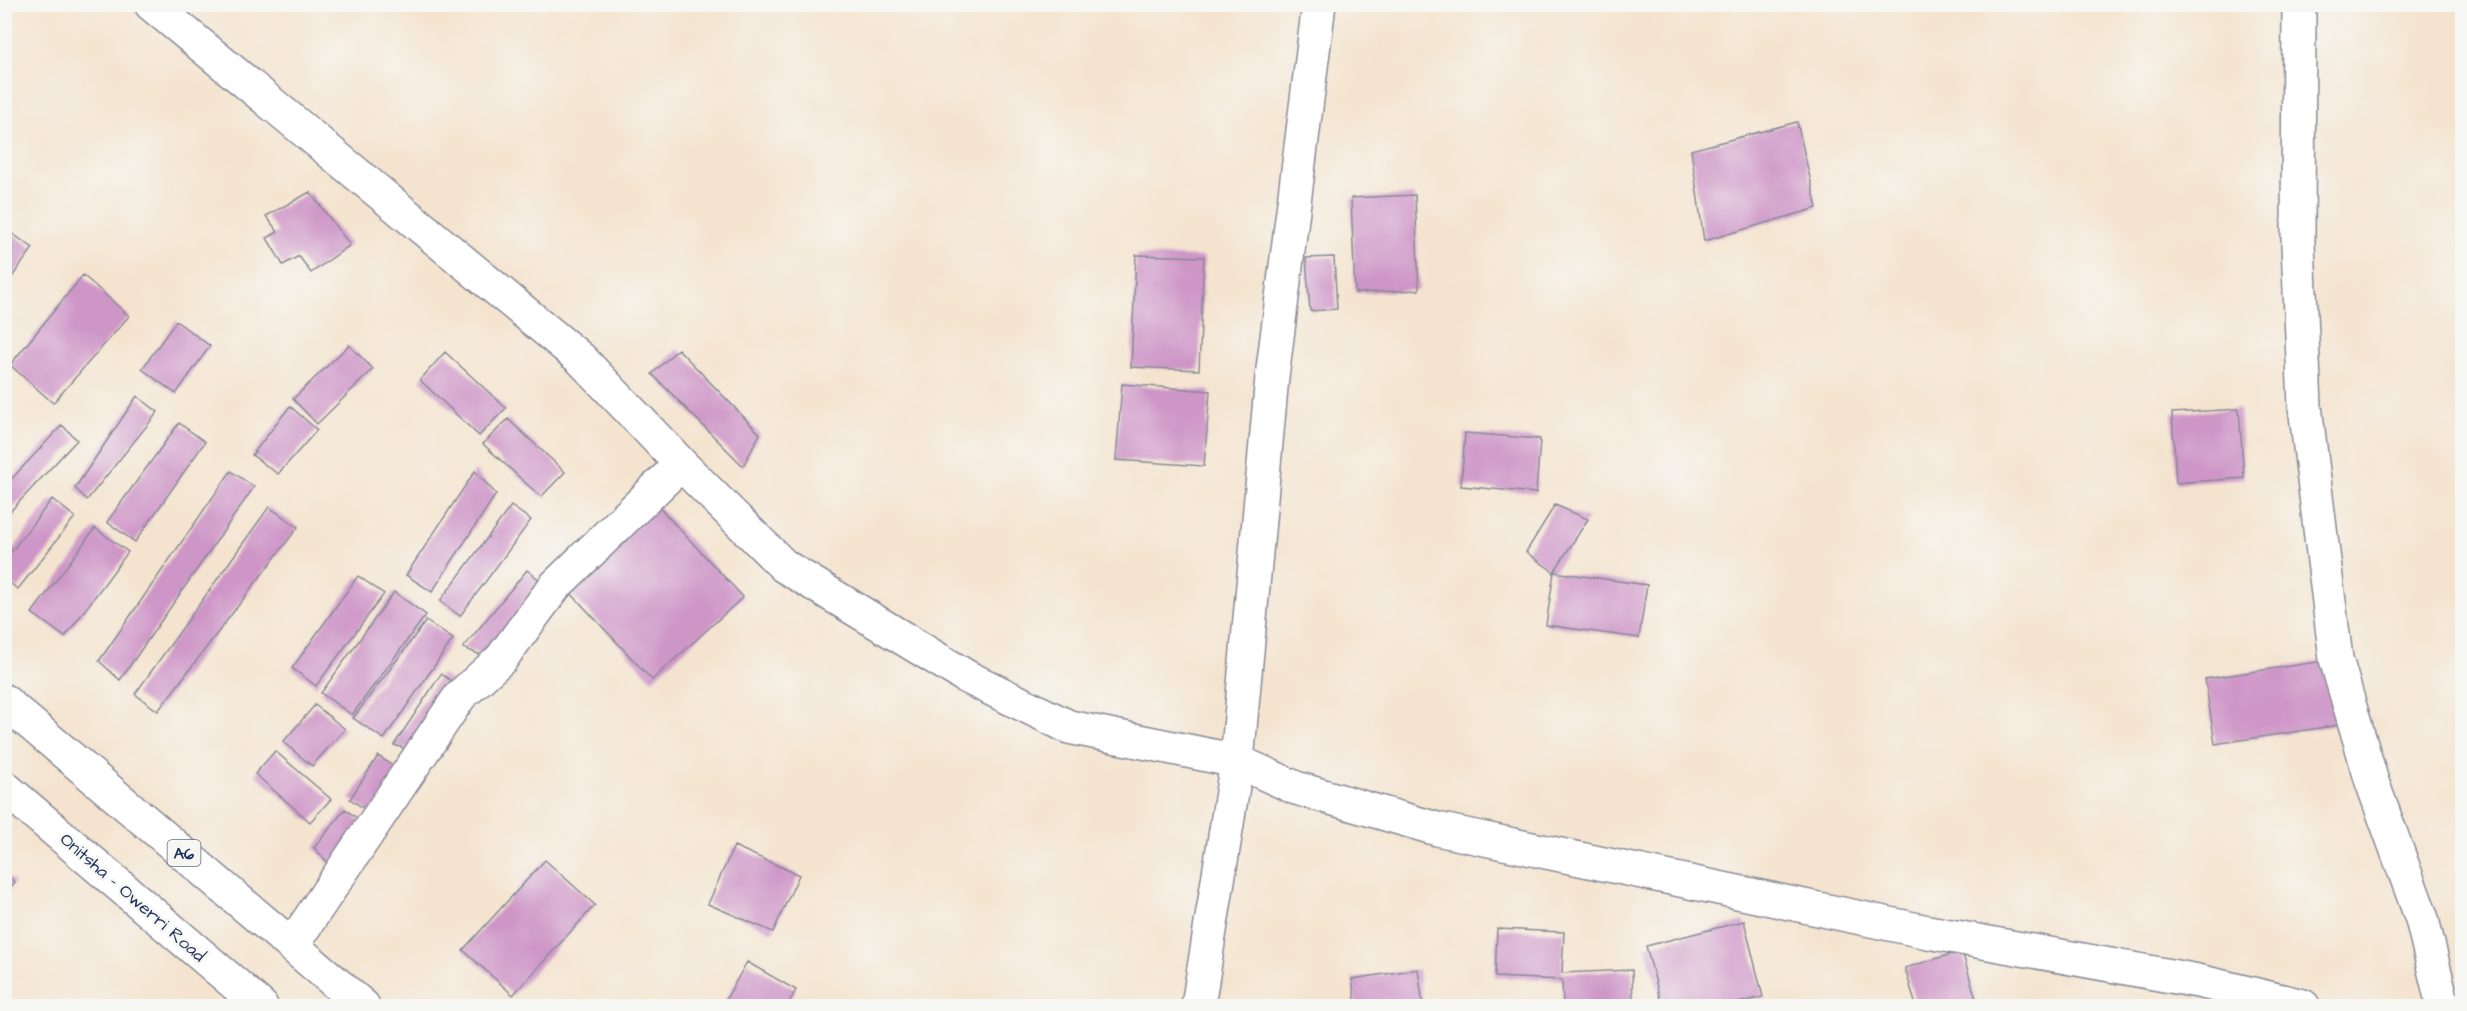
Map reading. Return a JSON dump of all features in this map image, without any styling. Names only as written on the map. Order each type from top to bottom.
[{"type":"main road","points":[[151,4],[581,359],[681,464],[784,566],[967,676],[1069,727],[1237,761],[1296,788],[1437,829],[1928,932],[2198,981],[2302,1006]]},
{"type":"main road","points":[[1198,1006],[1237,761],[1272,377],[1319,4]]},
{"type":"main road","points":[[2299,4],[2298,244],[2305,405],[2336,659],[2372,782],[2422,919],[2443,1006]]},
{"type":"main road","points":[[292,945],[460,696],[501,659],[555,586],[681,464]]},
{"type":"main road","name":"A6","points":[[4,701],[363,1006]]},
{"type":"main road","name":"Onitsha - Owerri Road","points":[[4,787],[261,1006]]},
{"type":"building","points":[[1797,122],[1817,208],[1704,241],[1691,150]]},
{"type":"building","points":[[310,192],[350,245],[311,273],[299,256],[283,265],[267,238],[278,232],[266,216]]},
{"type":"building","points":[[1415,195],[1419,290],[1355,293],[1351,198]]},
{"type":"building","points":[[4,228],[33,248],[4,288]]},
{"type":"building","points":[[1136,255],[1204,257],[1199,370],[1131,367]]},
{"type":"building","points":[[1334,257],[1337,309],[1310,311],[1306,258]]},
{"type":"building","points":[[83,275],[129,316],[53,403],[10,365]]},
{"type":"building","points":[[176,321],[210,346],[176,394],[142,369]]},
{"type":"building","points":[[349,345],[373,369],[317,424],[293,399]]},
{"type":"building","points":[[678,349],[760,434],[743,466],[652,374]]},
{"type":"building","points":[[445,352],[506,408],[479,436],[420,380]]},
{"type":"building","points":[[1122,384],[1210,391],[1204,466],[1116,460]]},
{"type":"building","points":[[137,396],[158,412],[87,500],[75,488]]},
{"type":"building","points":[[290,406],[317,430],[278,474],[252,455]]},
{"type":"building","points":[[2239,409],[2244,478],[2176,483],[2172,413]]},
{"type":"building","points":[[508,419],[565,472],[541,497],[483,444]]},
{"type":"building","points":[[179,423],[205,442],[135,542],[107,522]]},
{"type":"building","points":[[62,425],[77,440],[4,518],[4,487]]},
{"type":"building","points":[[1465,433],[1540,439],[1536,493],[1461,486]]},
{"type":"building","points":[[231,471],[254,487],[120,680],[99,661]]},
{"type":"building","points":[[475,471],[496,494],[432,592],[406,575]]},
{"type":"building","points":[[52,499],[75,517],[18,589],[4,579],[4,561]]},
{"type":"building","points":[[657,505],[743,597],[652,680],[567,589]]},
{"type":"building","points":[[1555,505],[1588,519],[1554,572],[1526,552]]},
{"type":"building","points":[[511,506],[531,520],[460,616],[440,601]]},
{"type":"building","points":[[269,507],[298,527],[158,711],[135,694]]},
{"type":"building","points":[[95,528],[128,552],[65,637],[32,613]]},
{"type":"building","points":[[527,570],[545,584],[486,657],[463,648]]},
{"type":"building","points":[[1554,572],[1647,585],[1639,638],[1546,625]]},
{"type":"building","points":[[358,576],[384,594],[316,686],[292,668]]},
{"type":"building","points":[[394,592],[426,615],[352,715],[321,693]]},
{"type":"building","points":[[426,621],[453,639],[384,739],[353,718]]},
{"type":"building","points":[[2336,659],[2345,724],[2215,744],[2205,679]]},
{"type":"building","points":[[441,674],[459,686],[413,751],[394,745]]},
{"type":"building","points":[[315,705],[345,729],[312,766],[283,742]]},
{"type":"building","points":[[275,751],[331,799],[310,822],[255,774]]},
{"type":"building","points":[[378,756],[401,771],[372,814],[350,799]]},
{"type":"building","points":[[345,809],[367,826],[334,869],[314,848]]},
{"type":"building","points":[[734,846],[799,875],[773,932],[708,904]]},
{"type":"building","points":[[545,860],[595,905],[513,995],[463,950]]},
{"type":"building","points":[[4,874],[15,882],[4,894]]},
{"type":"building","points":[[1744,921],[1763,997],[1726,1006],[1662,1006],[1646,946]]},
{"type":"building","points":[[1497,929],[1564,932],[1562,973],[1632,970],[1633,1006],[1563,1006],[1562,980],[1495,977]]},
{"type":"building","points":[[1962,951],[1978,1006],[1916,1006],[1905,968]]},
{"type":"building","points":[[747,962],[796,990],[787,1006],[722,1006]]},
{"type":"building","points":[[1418,969],[1423,1006],[1356,1006],[1352,979]]}]
